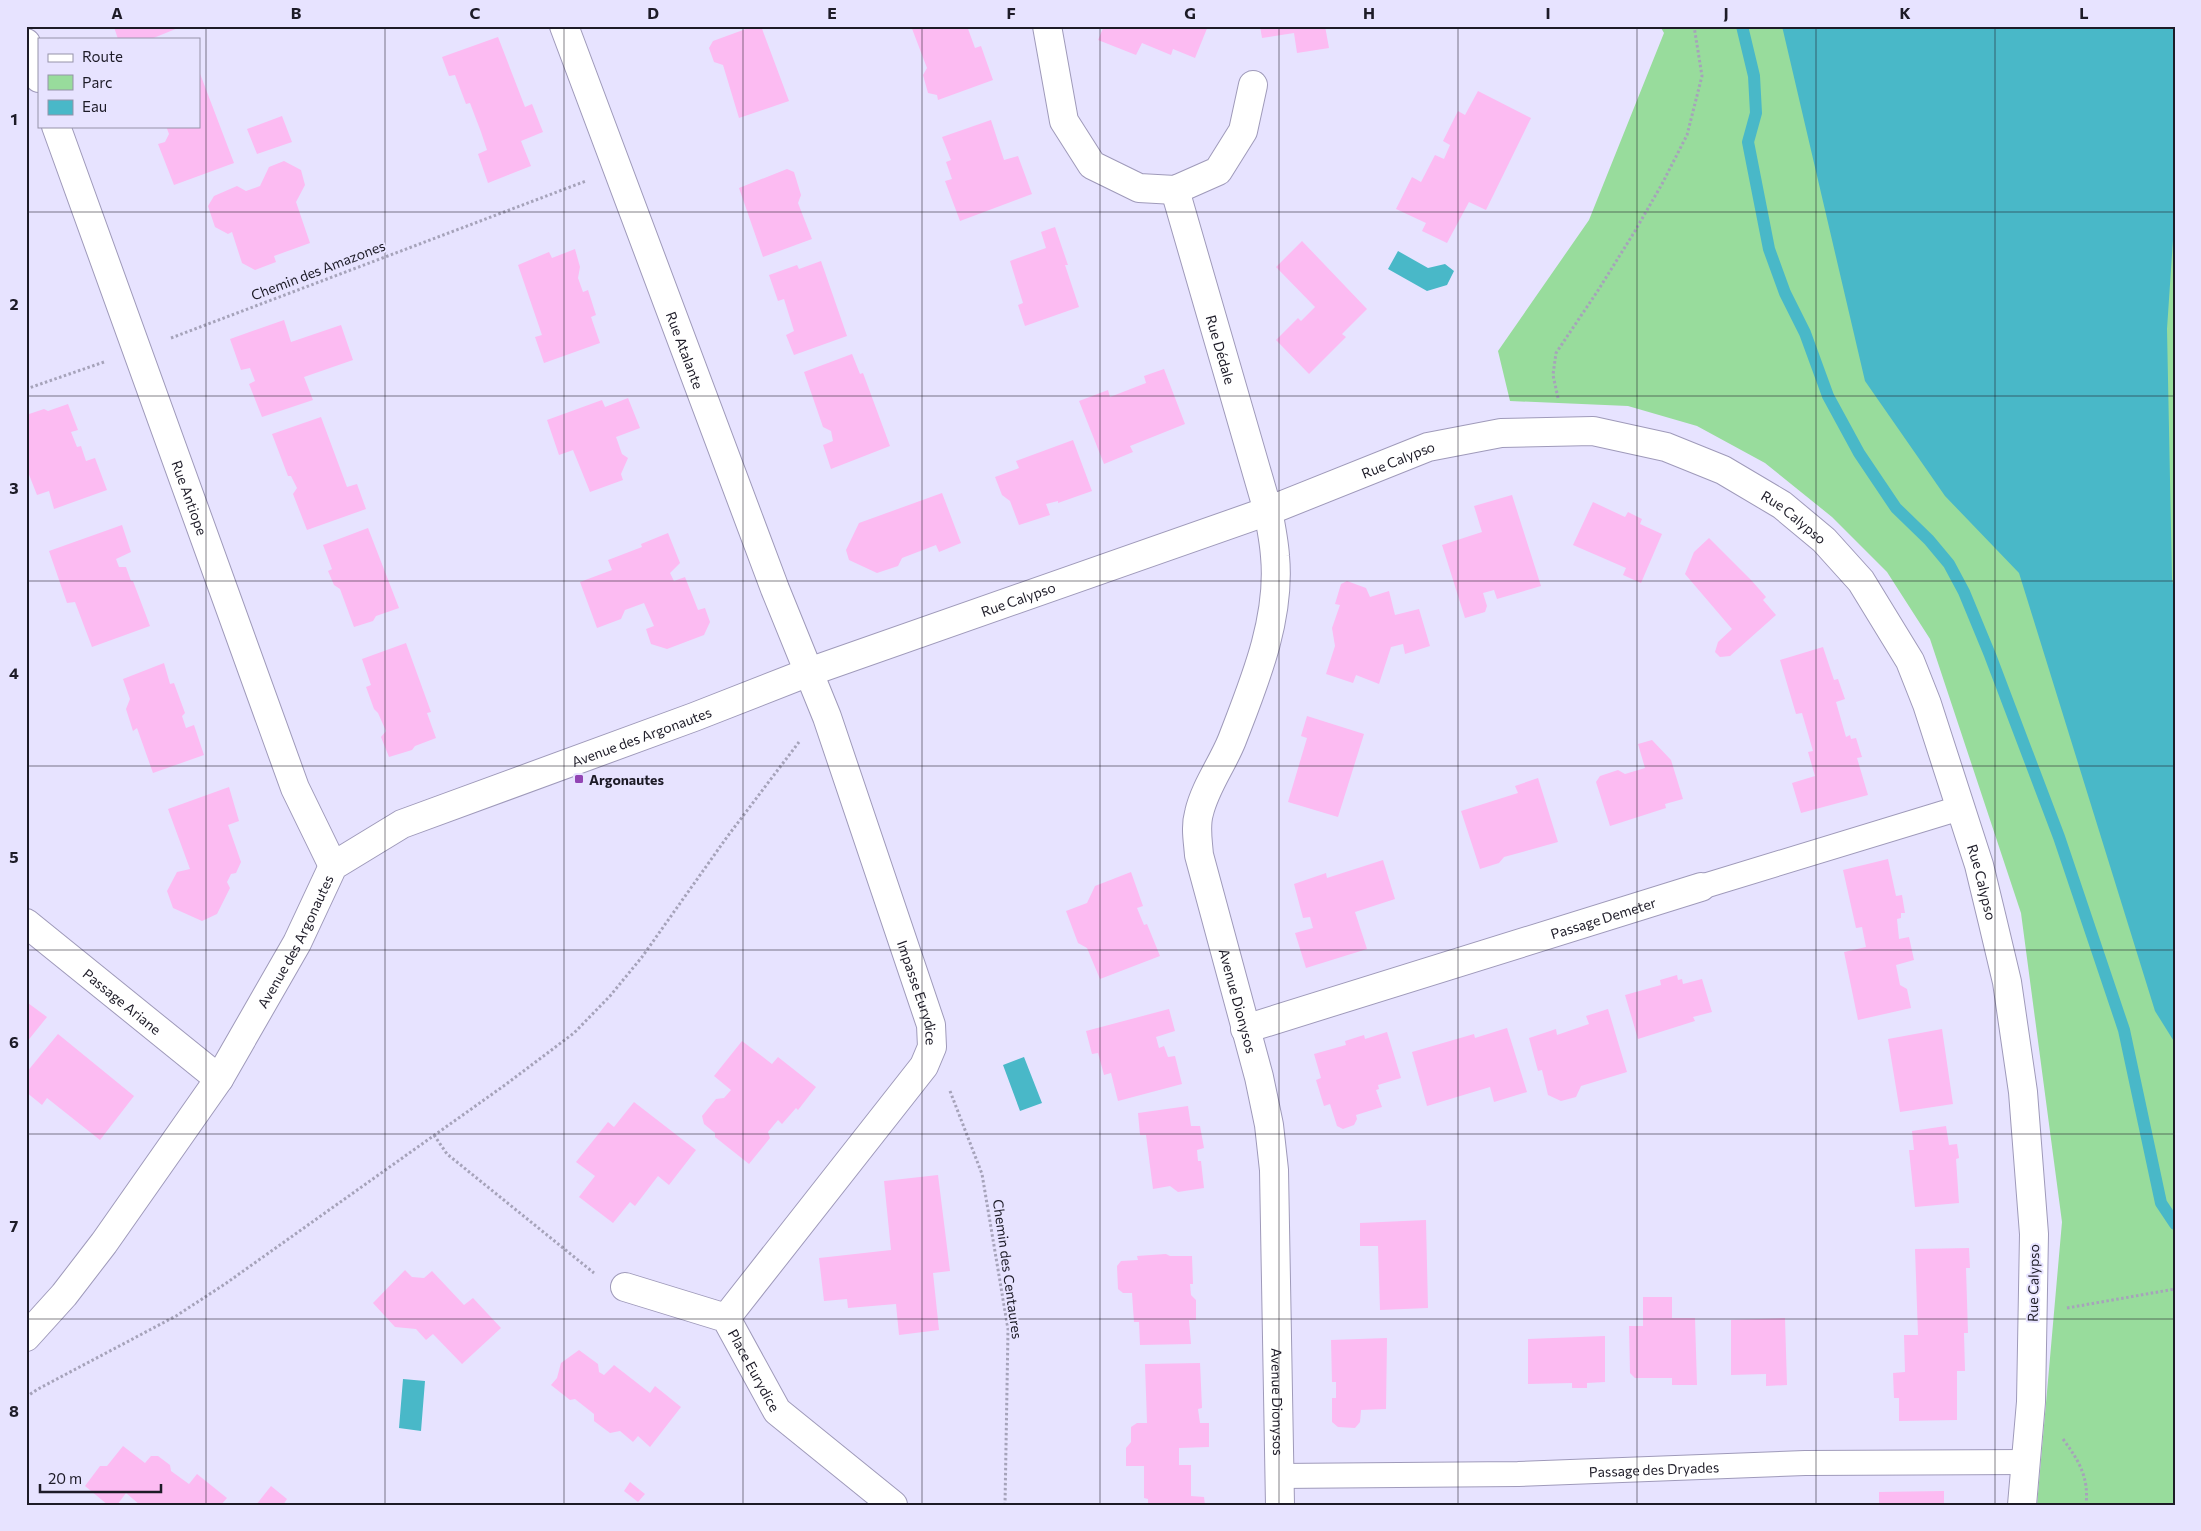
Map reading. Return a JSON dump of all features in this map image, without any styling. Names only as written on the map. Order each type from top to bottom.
[{"type":"street","name":"Rue Atalante","points":[[564,26],[775,589],[809,672]]},
{"type":"street","points":[[1047,26],[1064,121],[1092,165],[1139,188],[1175,190],[1218,171],[1243,132],[1252,85]]},
{"type":"street","points":[[26,43],[38,75]]},
{"type":"street","name":"Rue Antiope","points":[[57,128],[295,788],[333,866]]},
{"type":"street","name":"Rue Dédale","points":[[1175,190],[1268,511]]},
{"type":"street","name":"Rue Calypso","points":[[809,672],[1268,511],[1428,447],[1501,433],[1593,431],[1666,448],[1723,470],[1782,505],[1824,540],[1861,581],[1910,660],[1928,704],[1979,866],[1993,923],[2007,982],[2017,1042],[2029,1142],[2033,1311],[2031,1402],[2022,1505]]},
{"type":"street","name":"Avenue Dionysos","points":[[1268,511],[1275,557],[1275,584],[1273,608],[1266,641],[1251,690],[1230,743],[1198,814],[1197,832],[1199,855],[1259,1077],[1269,1125],[1274,1170],[1280,1505]]},
{"type":"street","name":"Impasse Eurydice","points":[[726,1318],[924,1066],[932,1047],[931,1025],[827,717],[809,672]]},
{"type":"street","name":"Avenue des Argonautes","points":[[26,1337],[64,1295],[104,1243],[219,1079],[297,943],[333,866],[402,824],[694,718],[809,672]]},
{"type":"street","name":"Passage Demeter","points":[[1245,1029],[1701,887]]},
{"type":"street","name":"Passage Ariane","points":[[26,923],[219,1079]]},
{"type":"street","name":"Place Eurydice","points":[[625,1286],[726,1318],[777,1410],[893,1505]]},
{"type":"lane","name":"Passage Demeter","points":[[1701,887],[1960,808]]},
{"type":"lane","name":"Passage des Dryades","points":[[1279,1476],[1518,1474],[1805,1463],[2027,1462]]},
{"type":"path","points":[[1563,399],[1558,394],[1553,376],[1556,353],[1635,231],[1687,135],[1702,76],[1694,26]]},
{"type":"path","name":"Chemin des Amazones","points":[[26,388],[138,350],[617,170]]},
{"type":"path","points":[[26,1397],[46,1384],[176,1316],[331,1210],[574,1033],[610,996],[642,957],[727,837],[805,734],[827,717]]},
{"type":"path","name":"Chemin des Centaures","points":[[932,1047],[982,1174],[1008,1329],[1005,1505]]},
{"type":"path","points":[[434,1136],[447,1154],[597,1276],[625,1286]]},
{"type":"path","points":[[2033,1311],[2095,1303],[2175,1289]]},
{"type":"path","points":[[2060,1435],[2077,1458],[2088,1488],[2086,1505]]},
{"type":"green space","points":[[1660,26],[2175,26],[2175,1505],[2037,1505],[2062,1222],[2021,913],[1930,639],[1887,572],[1832,517],[1765,463],[1697,426],[1628,406],[1510,401],[1498,351],[1589,220],[1664,33]]},
{"type":"water","points":[[1782,26],[2175,26],[2175,210],[2167,329],[2172,579],[2175,594],[2175,1043],[2155,1011],[2019,573],[1945,496],[1865,381]]},
{"type":"water","points":[[1398,251],[1428,268],[1445,264],[1454,271],[1447,285],[1427,291],[1388,269]]},
{"type":"water","points":[[1024,1057],[1042,1103],[1020,1111],[1003,1065]]},
{"type":"water","points":[[403,1379],[425,1381],[421,1431],[399,1428]]},
{"type":"building","points":[[183,26],[153,38],[118,38],[114,27]]},
{"type":"building","points":[[754,26],[761,26],[789,101],[739,118],[723,65],[714,62],[709,48],[713,41]]},
{"type":"building","points":[[911,26],[967,26],[975,48],[981,46],[993,80],[938,100],[937,95],[928,93],[923,75],[927,68]]},
{"type":"building","points":[[1104,26],[1208,26],[1195,58],[1173,49],[1171,55],[1142,43],[1136,55],[1098,40]]},
{"type":"building","points":[[1260,26],[1325,26],[1329,48],[1297,53],[1294,33],[1262,38]]},
{"type":"building","points":[[498,37],[525,107],[532,104],[543,132],[521,141],[531,166],[488,183],[478,154],[487,150],[481,132],[470,103],[466,104],[455,75],[449,76],[442,57]]},
{"type":"building","points":[[200,74],[234,163],[174,185],[158,144],[165,142],[169,134],[167,128],[200,128]]},
{"type":"building","points":[[1478,91],[1531,118],[1486,210],[1469,202],[1447,243],[1422,231],[1426,223],[1396,209],[1412,177],[1421,182],[1435,155],[1444,159],[1450,145],[1443,141],[1458,111],[1465,115]]},
{"type":"building","points":[[282,116],[292,142],[257,154],[247,129]]},
{"type":"building","points":[[991,120],[1004,160],[1018,156],[1032,194],[960,221],[945,181],[952,179],[946,162],[951,160],[942,137]]},
{"type":"building","points":[[284,161],[301,170],[305,185],[296,202],[310,243],[274,256],[276,262],[255,270],[242,263],[232,232],[228,234],[215,227],[208,206],[214,196],[237,186],[246,191],[260,186],[269,167]]},
{"type":"building","points":[[787,169],[794,172],[801,195],[798,203],[812,239],[763,257],[739,188]]},
{"type":"building","points":[[1055,227],[1068,265],[1065,265],[1079,307],[1025,326],[1018,305],[1023,303],[1010,261],[1046,248],[1041,232]]},
{"type":"building","points":[[1302,241],[1367,309],[1342,334],[1346,337],[1309,374],[1276,340],[1298,318],[1301,321],[1315,307],[1276,267]]},
{"type":"building","points":[[575,249],[580,267],[578,278],[583,292],[588,290],[596,315],[591,317],[600,343],[544,363],[535,337],[542,335],[518,265],[549,252],[552,258]]},
{"type":"building","points":[[821,261],[847,336],[794,355],[786,335],[794,331],[784,299],[778,301],[769,275],[797,265],[799,269]]},
{"type":"building","points":[[284,320],[291,342],[341,325],[353,360],[304,377],[313,400],[262,417],[249,384],[255,381],[250,368],[241,370],[230,339]]},
{"type":"building","points":[[852,354],[860,374],[863,373],[890,446],[831,469],[823,445],[833,441],[831,431],[823,427],[804,372]]},
{"type":"building","points":[[1164,369],[1185,424],[1130,446],[1133,452],[1104,464],[1079,401],[1108,390],[1110,397],[1146,383],[1144,376]]},
{"type":"building","points":[[628,398],[640,428],[616,437],[622,454],[628,458],[621,474],[623,480],[590,492],[573,450],[559,455],[547,420],[602,400],[605,407]]},
{"type":"building","points":[[68,404],[78,430],[71,432],[77,447],[81,446],[86,461],[95,458],[107,490],[54,509],[49,491],[37,495],[26,467],[26,415],[44,409],[48,411]]},
{"type":"building","points":[[321,417],[347,487],[357,484],[366,509],[307,530],[293,494],[297,488],[291,476],[288,476],[272,434]]},
{"type":"building","points":[[1073,440],[1092,491],[1058,503],[1058,501],[1046,504],[1050,515],[1019,525],[1010,501],[1002,495],[995,477],[1019,468],[1016,461]]},
{"type":"building","points":[[942,493],[961,543],[939,552],[936,545],[902,558],[898,566],[877,573],[849,560],[846,550],[859,523]]},
{"type":"building","points":[[1512,495],[1541,586],[1497,599],[1494,590],[1483,593],[1487,606],[1485,612],[1465,618],[1442,545],[1482,532],[1474,506]]},
{"type":"building","points":[[1593,502],[1625,517],[1628,512],[1642,519],[1640,524],[1662,534],[1641,583],[1623,575],[1626,568],[1573,545]]},
{"type":"building","points":[[122,525],[131,552],[116,559],[119,567],[126,567],[150,626],[92,647],[75,602],[67,603],[49,551]]},
{"type":"building","points":[[368,528],[399,608],[376,616],[373,621],[354,627],[340,589],[334,585],[328,571],[332,569],[323,545]]},
{"type":"building","points":[[668,533],[680,563],[670,573],[674,581],[685,577],[698,610],[705,608],[710,622],[704,635],[667,649],[651,644],[646,629],[654,626],[644,603],[625,610],[621,619],[597,628],[580,582],[612,570],[608,560],[642,547],[641,544]]},
{"type":"building","points":[[1709,538],[1766,597],[1763,600],[1776,615],[1730,656],[1720,657],[1715,652],[1718,642],[1732,629],[1685,574],[1694,552]]},
{"type":"building","points":[[1347,581],[1366,588],[1370,597],[1389,591],[1395,615],[1419,609],[1430,646],[1405,654],[1403,644],[1391,647],[1379,684],[1356,675],[1353,683],[1326,674],[1335,646],[1332,628],[1340,605],[1335,604],[1341,584]]},
{"type":"building","points":[[406,643],[431,712],[427,713],[436,738],[415,746],[412,750],[389,757],[381,737],[386,731],[378,713],[374,709],[366,687],[371,685],[362,659]]},
{"type":"building","points":[[1823,647],[1834,680],[1838,679],[1845,699],[1836,702],[1846,737],[1850,735],[1851,739],[1856,738],[1862,757],[1857,758],[1868,795],[1801,813],[1792,783],[1815,776],[1808,752],[1813,751],[1802,713],[1796,714],[1780,660]]},
{"type":"building","points":[[164,663],[170,684],[174,683],[185,713],[182,716],[186,728],[194,725],[204,755],[153,773],[137,728],[133,731],[126,709],[130,699],[123,679]]},
{"type":"building","points":[[1307,716],[1364,734],[1338,817],[1288,802],[1307,738],[1301,736]]},
{"type":"building","points":[[1652,740],[1671,760],[1683,799],[1665,804],[1666,808],[1610,826],[1596,782],[1600,776],[1618,770],[1625,774],[1645,768],[1638,744]]},
{"type":"building","points":[[1538,778],[1558,842],[1504,857],[1499,863],[1480,869],[1461,811],[1518,793],[1515,786]]},
{"type":"building","points":[[229,787],[239,821],[228,825],[241,862],[236,873],[231,874],[227,882],[230,888],[217,914],[202,921],[173,908],[167,891],[177,872],[190,869],[168,809]]},
{"type":"building","points":[[1888,859],[1896,896],[1902,895],[1905,913],[1901,913],[1901,918],[1897,919],[1899,939],[1909,937],[1914,960],[1896,965],[1900,985],[1907,989],[1911,1008],[1858,1020],[1844,952],[1866,947],[1862,927],[1856,928],[1843,870]]},
{"type":"building","points":[[1383,860],[1395,899],[1355,912],[1367,949],[1306,968],[1295,933],[1313,928],[1310,917],[1303,918],[1294,884],[1326,873],[1327,878]]},
{"type":"building","points":[[1131,872],[1143,906],[1137,908],[1144,925],[1147,924],[1160,956],[1100,979],[1087,948],[1078,943],[1066,911],[1087,903],[1095,886]]},
{"type":"building","points":[[1677,975],[1678,980],[1682,979],[1683,984],[1702,979],[1712,1012],[1693,1017],[1695,1021],[1638,1039],[1625,995],[1661,985],[1660,980]]},
{"type":"building","points":[[28,1003],[47,1017],[26,1043],[26,1005]]},
{"type":"building","points":[[1169,1009],[1175,1031],[1156,1037],[1159,1048],[1164,1046],[1168,1057],[1175,1056],[1182,1084],[1118,1101],[1111,1073],[1104,1075],[1098,1053],[1092,1054],[1086,1031]]},
{"type":"building","points":[[1608,1009],[1627,1072],[1581,1086],[1576,1097],[1561,1101],[1548,1095],[1542,1070],[1538,1071],[1529,1038],[1556,1029],[1557,1035],[1589,1024],[1586,1016]]},
{"type":"building","points":[[1507,1028],[1527,1092],[1494,1102],[1490,1087],[1427,1106],[1412,1052],[1474,1034],[1475,1038]]},
{"type":"building","points":[[1942,1029],[1953,1104],[1900,1112],[1888,1039]]},
{"type":"building","points":[[1387,1032],[1401,1078],[1378,1085],[1379,1089],[1376,1090],[1382,1107],[1356,1115],[1357,1119],[1354,1125],[1343,1129],[1337,1126],[1330,1104],[1324,1106],[1316,1080],[1321,1078],[1314,1054],[1346,1045],[1345,1041],[1364,1035],[1365,1039]]},
{"type":"building","points":[[58,1034],[134,1096],[100,1140],[47,1098],[42,1105],[26,1092],[26,1073]]},
{"type":"building","points":[[742,1041],[772,1064],[778,1057],[816,1087],[798,1110],[796,1108],[782,1124],[778,1120],[768,1132],[770,1138],[749,1164],[715,1137],[715,1133],[704,1124],[702,1116],[716,1099],[724,1098],[731,1090],[714,1076]]},
{"type":"building","points":[[634,1102],[696,1150],[669,1185],[658,1176],[635,1206],[630,1202],[613,1223],[579,1197],[595,1176],[576,1162],[608,1122],[614,1127]]},
{"type":"building","points":[[1188,1106],[1191,1126],[1200,1126],[1204,1148],[1197,1150],[1198,1161],[1201,1161],[1204,1188],[1178,1192],[1170,1186],[1153,1189],[1146,1135],[1140,1135],[1138,1113]]},
{"type":"building","points":[[1946,1126],[1949,1145],[1957,1144],[1959,1158],[1956,1159],[1959,1203],[1915,1207],[1909,1150],[1914,1150],[1912,1131]]},
{"type":"building","points":[[938,1175],[950,1271],[933,1273],[939,1330],[899,1335],[896,1304],[848,1308],[847,1299],[824,1301],[819,1258],[891,1250],[884,1181]]},
{"type":"building","points":[[1426,1220],[1428,1308],[1380,1310],[1378,1246],[1360,1246],[1360,1223]]},
{"type":"building","points":[[1969,1248],[1970,1268],[1966,1268],[1968,1333],[1964,1333],[1965,1371],[1957,1371],[1957,1420],[1899,1421],[1899,1398],[1894,1398],[1893,1373],[1905,1372],[1904,1335],[1918,1335],[1915,1249]]},
{"type":"building","points":[[1166,1254],[1170,1256],[1192,1256],[1193,1284],[1190,1284],[1191,1295],[1196,1300],[1196,1320],[1189,1320],[1191,1344],[1140,1345],[1139,1322],[1134,1322],[1132,1293],[1123,1293],[1118,1289],[1117,1266],[1121,1261],[1138,1260],[1137,1256]]},
{"type":"building","points":[[405,1270],[412,1277],[424,1278],[432,1271],[464,1305],[473,1298],[501,1328],[462,1364],[433,1334],[426,1340],[416,1329],[395,1327],[373,1303]]},
{"type":"building","points":[[1643,1297],[1672,1297],[1672,1318],[1695,1318],[1697,1385],[1672,1385],[1672,1378],[1635,1378],[1630,1373],[1629,1326],[1643,1326]]},
{"type":"building","points":[[1785,1318],[1787,1385],[1766,1386],[1766,1374],[1731,1375],[1731,1320]]},
{"type":"building","points":[[1605,1336],[1605,1382],[1587,1383],[1587,1388],[1572,1388],[1572,1383],[1528,1384],[1528,1339]]},
{"type":"building","points":[[1387,1338],[1386,1409],[1361,1410],[1360,1422],[1355,1428],[1338,1427],[1332,1422],[1332,1398],[1336,1398],[1336,1382],[1332,1382],[1331,1340]]},
{"type":"building","points":[[579,1350],[598,1364],[599,1372],[604,1375],[614,1365],[650,1393],[655,1386],[681,1407],[650,1447],[638,1436],[633,1442],[620,1431],[610,1433],[594,1421],[594,1414],[575,1399],[570,1400],[551,1385],[557,1378],[561,1363]]},
{"type":"building","points":[[1200,1363],[1202,1408],[1198,1409],[1200,1423],[1209,1423],[1209,1447],[1179,1448],[1179,1465],[1191,1465],[1191,1496],[1204,1497],[1205,1505],[1148,1505],[1148,1499],[1144,1498],[1144,1466],[1126,1466],[1126,1448],[1131,1442],[1131,1427],[1137,1423],[1147,1423],[1145,1364]]},
{"type":"building","points":[[123,1446],[145,1463],[151,1456],[158,1456],[170,1465],[171,1471],[189,1484],[197,1474],[227,1498],[221,1505],[140,1505],[126,1493],[117,1505],[108,1505],[85,1486],[100,1466],[107,1466]]},
{"type":"building","points":[[630,1482],[645,1494],[638,1502],[624,1491]]},
{"type":"building","points":[[271,1486],[287,1499],[283,1505],[256,1505]]},
{"type":"building","points":[[1944,1491],[1944,1505],[1879,1505],[1879,1492]]},
{"type":"waterway","points":[[1742,26],[1754,76],[1756,113],[1748,142],[1769,249],[1785,293],[1805,333],[1828,396],[1859,453],[1896,508],[1929,540],[1949,564],[1964,592],[2059,837],[2124,1030],[2161,1203],[2175,1224]]},
{"type":"place","name":"Argonautes","points":[[579,779]]}]
